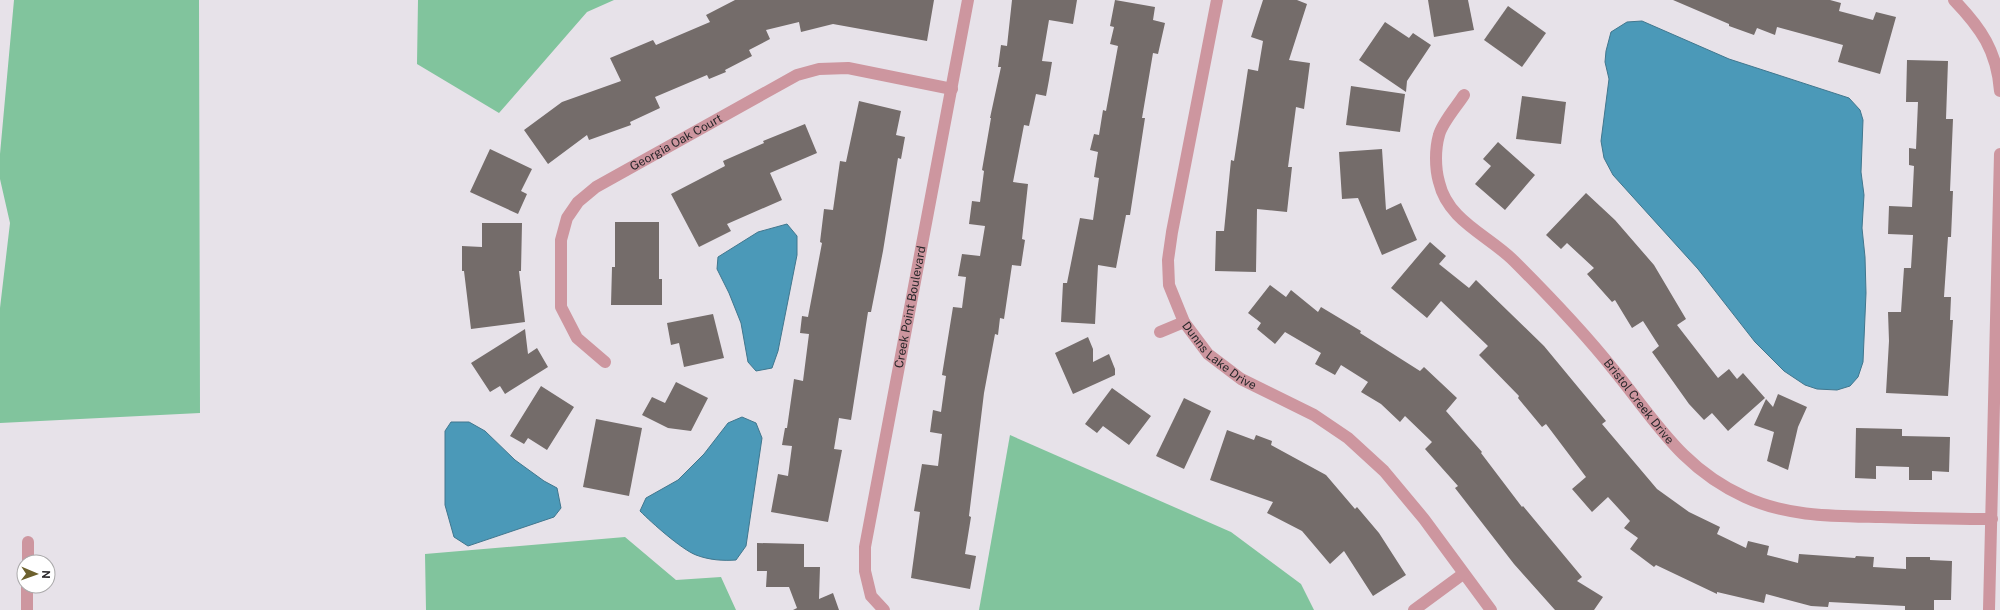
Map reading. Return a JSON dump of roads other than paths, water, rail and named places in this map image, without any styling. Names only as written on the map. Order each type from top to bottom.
[{"type":"street","name":"Creek Point Boulevard","points":[[884,610],[871,596],[864,571],[865,547],[968,0]]},
{"type":"street","name":"Dunns Lake Drive","points":[[1217,0],[1172,232],[1168,260],[1169,285],[1184,322],[1208,354],[1241,379],[1314,415],[1348,438],[1379,466],[1424,519],[1463,574],[1491,610]]},
{"type":"street","points":[[1954,0],[1974,20],[1988,45],[1999,75],[2000,91]]},
{"type":"street","name":"Georgia Oak Court","points":[[605,362],[577,338],[561,307],[561,240],[567,218],[578,202],[596,187],[797,75],[819,69],[848,68],[952,89]]},
{"type":"street","name":"Bristol Creek Drive","points":[[1464,95],[1439,134],[1437,153],[1439,183],[1451,208],[1470,228],[1509,257],[1566,313],[1614,370],[1659,430],[1684,457],[1711,480],[1745,498],[1778,510],[1822,516],[1992,519]]},
{"type":"street","points":[[1989,610],[2000,154]]},
{"type":"street","points":[[1160,332],[1184,322]]},
{"type":"street","points":[[28,542],[28,554]]},
{"type":"street","points":[[1414,610],[1463,574]]},
{"type":"street","points":[[27,594],[27,610]]},
{"type":"water","points":[[1642,21],[1729,59],[1849,98],[1860,110],[1863,120],[1861,172],[1864,195],[1862,228],[1865,257],[1866,293],[1863,362],[1858,377],[1850,386],[1837,390],[1817,389],[1805,385],[1784,371],[1755,342],[1698,269],[1613,175],[1604,158],[1601,141],[1609,79],[1605,62],[1606,51],[1611,32],[1627,22]]},
{"type":"water","points":[[787,224],[797,236],[797,255],[778,351],[772,368],[756,371],[748,362],[741,323],[729,293],[717,269],[718,257],[758,232]]},
{"type":"water","points":[[742,417],[756,423],[762,438],[746,546],[736,560],[716,560],[701,557],[675,542],[640,511],[646,498],[678,480],[704,454],[728,423]]},
{"type":"water","points":[[451,422],[469,422],[485,431],[515,460],[544,481],[557,488],[561,508],[554,517],[468,546],[454,537],[445,505],[445,431]]}]
